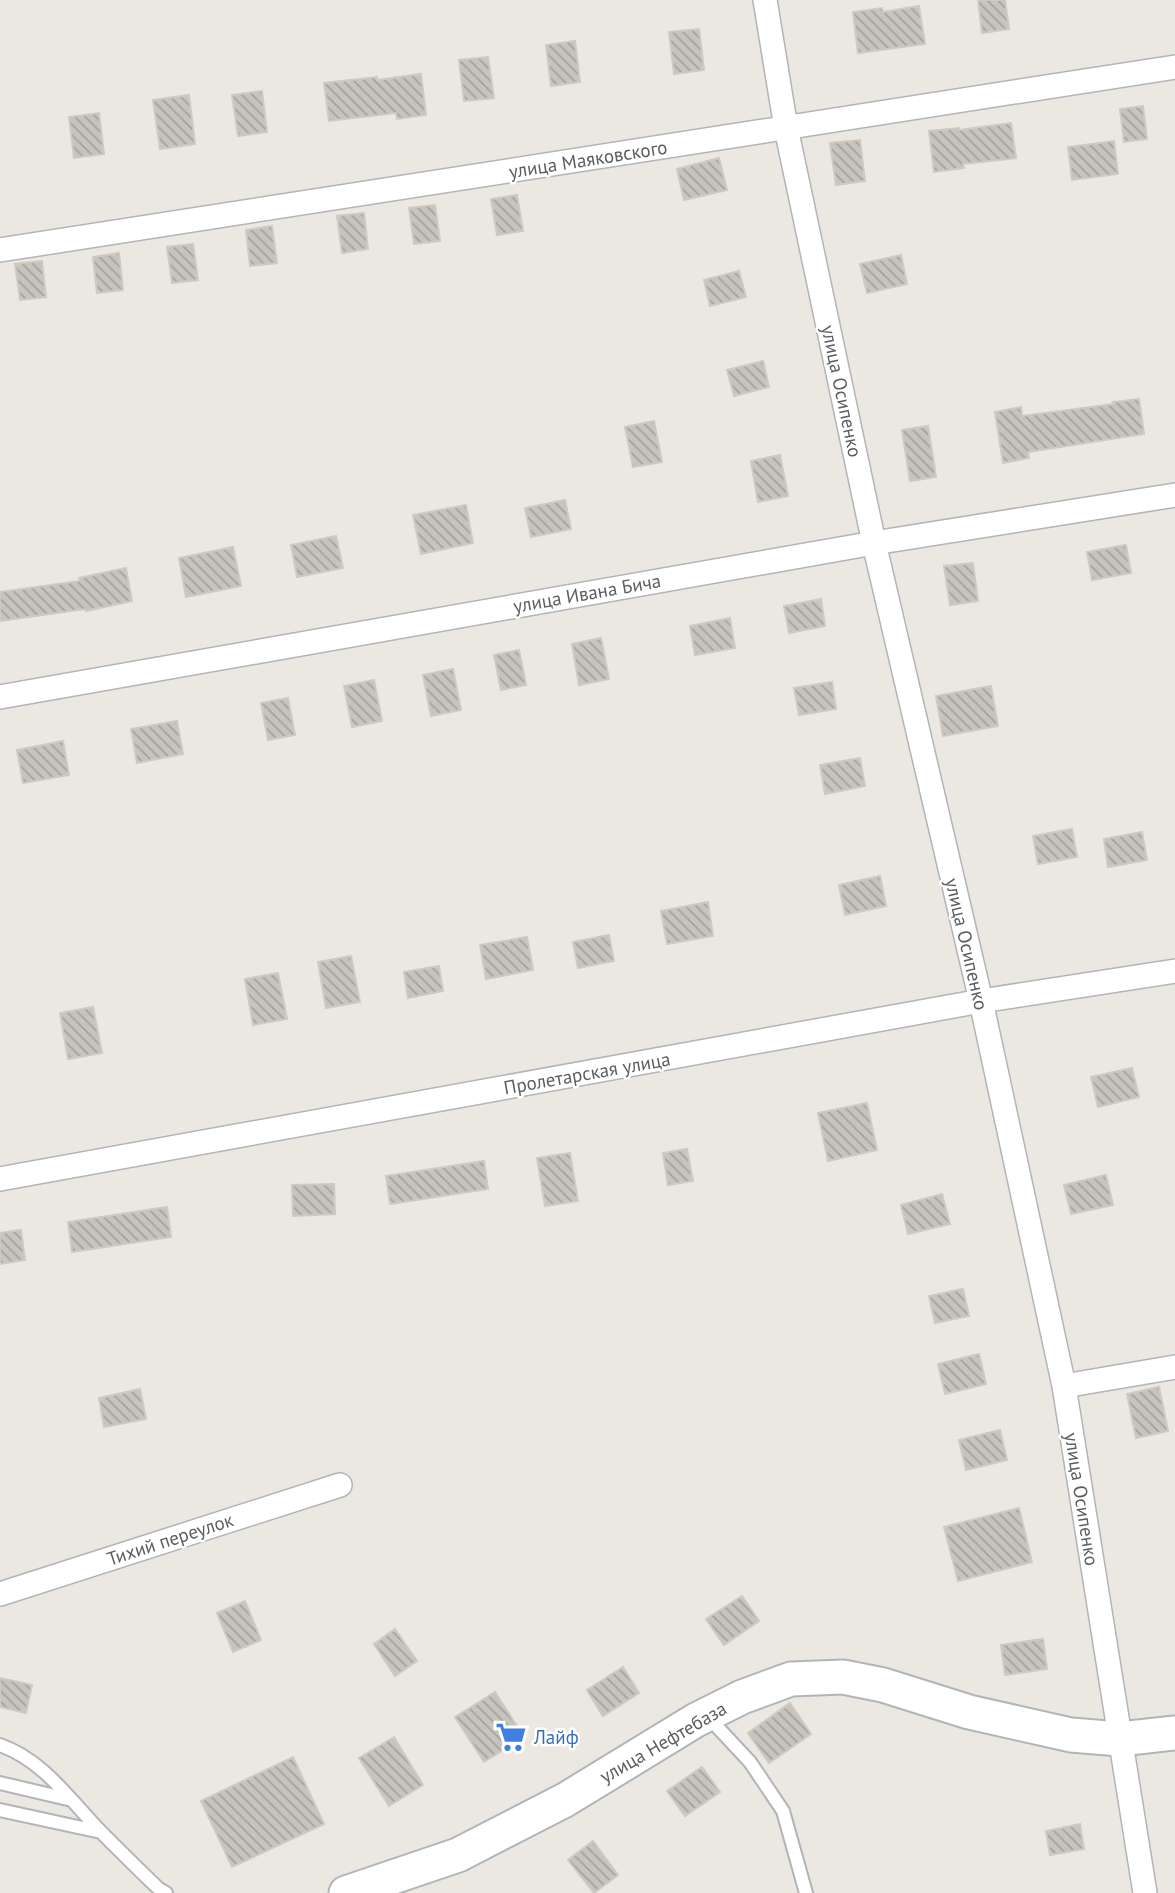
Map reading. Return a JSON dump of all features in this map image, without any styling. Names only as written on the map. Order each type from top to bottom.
[{"type":"main road","name":"улица Нефтебаза","points":[[346,1893],[458,1855],[565,1800],[706,1715],[742,1697],[792,1679],[843,1677],[883,1685],[969,1712],[1071,1735],[1120,1739],[1175,1733]]},
{"type":"street","name":"улица Осипенко","points":[[765,0],[786,128],[874,542],[981,1001],[1064,1387],[1145,1893]]},
{"type":"street","name":"улица Маяковского","points":[[0,250],[1175,67]]},
{"type":"street","name":"улица Ивана Бича","points":[[0,697],[874,542],[1175,495]]},
{"type":"street","name":"Пролетарская улица","points":[[0,1179],[981,1001],[1175,971]]},
{"type":"street","points":[[1064,1387],[1175,1367]]},
{"type":"street","name":"Тихий переулок","points":[[0,1594],[340,1485]]},
{"type":"lane","points":[[706,1715],[750,1762],[783,1811],[806,1893]]},
{"type":"lane","points":[[0,1745],[16,1751],[53,1779],[101,1832],[166,1893]]},
{"type":"lane","points":[[0,1783],[72,1800]]},
{"type":"lane","points":[[0,1810],[101,1832]]},
{"type":"building","points":[[978,0],[1005,0],[1009,29],[982,33]]},
{"type":"building","points":[[919,6],[925,44],[858,53],[853,12],[882,8],[883,12]]},
{"type":"building","points":[[699,29],[704,70],[674,74],[669,32]]},
{"type":"building","points":[[575,41],[580,82],[551,86],[546,45]]},
{"type":"building","points":[[488,57],[494,98],[464,101],[459,60]]},
{"type":"building","points":[[421,74],[426,115],[397,119],[396,113],[329,121],[324,83]]},
{"type":"building","points":[[262,91],[267,132],[238,136],[232,95]]},
{"type":"building","points":[[189,95],[195,144],[160,149],[153,100]]},
{"type":"building","points":[[1143,106],[1147,139],[1124,142],[1120,109]]},
{"type":"building","points":[[99,113],[104,154],[74,158],[69,117]]},
{"type":"building","points":[[1011,123],[1016,158],[963,164],[964,168],[934,172],[929,131]]},
{"type":"building","points":[[860,140],[865,181],[836,185],[830,143]]},
{"type":"building","points":[[1114,141],[1118,174],[1072,180],[1068,147]]},
{"type":"building","points":[[719,158],[727,190],[684,200],[677,169]]},
{"type":"building","points":[[517,195],[523,231],[497,235],[491,199]]},
{"type":"building","points":[[435,205],[440,241],[414,244],[409,208]]},
{"type":"building","points":[[364,213],[368,249],[342,253],[337,216]]},
{"type":"building","points":[[272,226],[277,263],[250,266],[246,230]]},
{"type":"building","points":[[193,244],[198,280],[172,283],[167,247]]},
{"type":"building","points":[[119,253],[123,290],[97,293],[93,257]]},
{"type":"building","points":[[901,255],[907,284],[867,293],[860,264]]},
{"type":"building","points":[[42,261],[46,297],[20,300],[15,264]]},
{"type":"building","points":[[739,271],[746,297],[710,306],[704,280]]},
{"type":"building","points":[[763,361],[769,387],[734,396],[727,370]]},
{"type":"building","points":[[1139,399],[1144,434],[1028,452],[1029,458],[1003,463],[995,412],[1021,407],[1022,416]]},
{"type":"building","points":[[654,421],[662,462],[633,467],[625,427]]},
{"type":"building","points":[[928,426],[936,477],[910,481],[902,430]]},
{"type":"building","points":[[780,455],[788,496],[758,502],[751,461]]},
{"type":"building","points":[[565,500],[571,529],[531,537],[525,508]]},
{"type":"building","points":[[466,505],[473,543],[421,554],[413,515]]},
{"type":"building","points":[[336,536],[343,568],[297,577],[291,545]]},
{"type":"building","points":[[1126,545],[1131,573],[1092,580],[1087,552]]},
{"type":"building","points":[[233,547],[241,586],[186,597],[179,558]]},
{"type":"building","points":[[973,563],[978,601],[950,605],[944,566]]},
{"type":"building","points":[[126,568],[132,601],[86,611],[85,609],[0,621],[0,592],[80,581],[79,578]]},
{"type":"building","points":[[821,599],[825,626],[789,633],[784,606]]},
{"type":"building","points":[[730,618],[735,648],[695,655],[690,626]]},
{"type":"building","points":[[601,638],[609,679],[579,685],[572,644]]},
{"type":"building","points":[[519,650],[526,685],[501,690],[494,655]]},
{"type":"building","points":[[453,669],[461,710],[431,716],[423,675]]},
{"type":"building","points":[[374,680],[382,721],[352,727],[344,686]]},
{"type":"building","points":[[832,682],[836,709],[799,715],[794,688]]},
{"type":"building","points":[[991,686],[998,726],[943,736],[936,696]]},
{"type":"building","points":[[288,698],[295,735],[268,740],[261,703]]},
{"type":"building","points":[[177,721],[183,754],[137,763],[131,729]]},
{"type":"building","points":[[63,741],[69,775],[23,783],[17,750]]},
{"type":"building","points":[[860,758],[865,786],[825,794],[820,765]]},
{"type":"building","points":[[1072,829],[1077,857],[1038,864],[1033,836]]},
{"type":"building","points":[[1142,832],[1147,860],[1108,867],[1104,839]]},
{"type":"building","points":[[880,876],[886,906],[845,915],[839,885]]},
{"type":"building","points":[[708,902],[713,936],[667,944],[661,911]]},
{"type":"building","points":[[609,935],[614,961],[578,968],[573,942]]},
{"type":"building","points":[[527,937],[533,970],[486,979],[480,945]]},
{"type":"building","points":[[351,956],[360,1002],[326,1008],[318,962]]},
{"type":"building","points":[[439,966],[443,991],[408,998],[404,972]]},
{"type":"building","points":[[278,973],[287,1019],[253,1025],[245,979]]},
{"type":"building","points":[[93,1007],[102,1053],[68,1059],[60,1013]]},
{"type":"building","points":[[1132,1068],[1139,1097],[1098,1107],[1091,1077]]},
{"type":"building","points":[[867,1103],[877,1150],[828,1161],[818,1113]]},
{"type":"building","points":[[687,1149],[693,1181],[668,1185],[663,1153]]},
{"type":"building","points":[[570,1153],[578,1201],[545,1206],[537,1158]]},
{"type":"building","points":[[484,1161],[488,1189],[390,1204],[386,1176]]},
{"type":"building","points":[[1106,1175],[1113,1205],[1071,1214],[1064,1185]]},
{"type":"building","points":[[334,1184],[335,1214],[293,1216],[292,1185]]},
{"type":"building","points":[[942,1194],[950,1224],[908,1234],[901,1205]]},
{"type":"building","points":[[167,1207],[171,1237],[72,1252],[68,1222]]},
{"type":"building","points":[[21,1230],[25,1260],[0,1264],[0,1233]]},
{"type":"building","points":[[963,1289],[969,1316],[935,1323],[929,1296]]},
{"type":"building","points":[[979,1354],[986,1384],[945,1394],[938,1364]]},
{"type":"building","points":[[1159,1387],[1168,1431],[1136,1438],[1127,1394]]},
{"type":"building","points":[[140,1389],[146,1419],[104,1427],[99,1398]]},
{"type":"building","points":[[1000,1430],[1007,1460],[966,1470],[959,1440]]},
{"type":"building","points":[[1019,1508],[1032,1562],[958,1581],[944,1527]]},
{"type":"building","points":[[742,1596],[759,1621],[724,1645],[706,1619]]},
{"type":"building","points":[[245,1601],[261,1640],[233,1652],[217,1613]]},
{"type":"building","points":[[395,1629],[417,1661],[395,1676],[374,1644]]},
{"type":"building","points":[[1043,1639],[1047,1669],[1005,1675],[1001,1645]]},
{"type":"building","points":[[623,1667],[639,1693],[603,1716],[587,1690]]},
{"type":"building","points":[[0,1678],[32,1685],[26,1713],[0,1707]]},
{"type":"building","points":[[495,1692],[524,1737],[484,1762],[455,1717]]},
{"type":"building","points":[[790,1703],[811,1734],[769,1763],[748,1733]]},
{"type":"building","points":[[394,1737],[423,1785],[389,1806],[359,1758]]},
{"type":"building","points":[[293,1757],[324,1824],[232,1867],[201,1801]]},
{"type":"building","points":[[702,1767],[720,1792],[685,1816],[667,1791]]},
{"type":"building","points":[[1080,1824],[1084,1849],[1050,1855],[1046,1831]]},
{"type":"building","points":[[593,1841],[618,1875],[594,1893],[568,1860]]},
{"type":"place","name":"Лайф","points":[[511,1737]]}]
